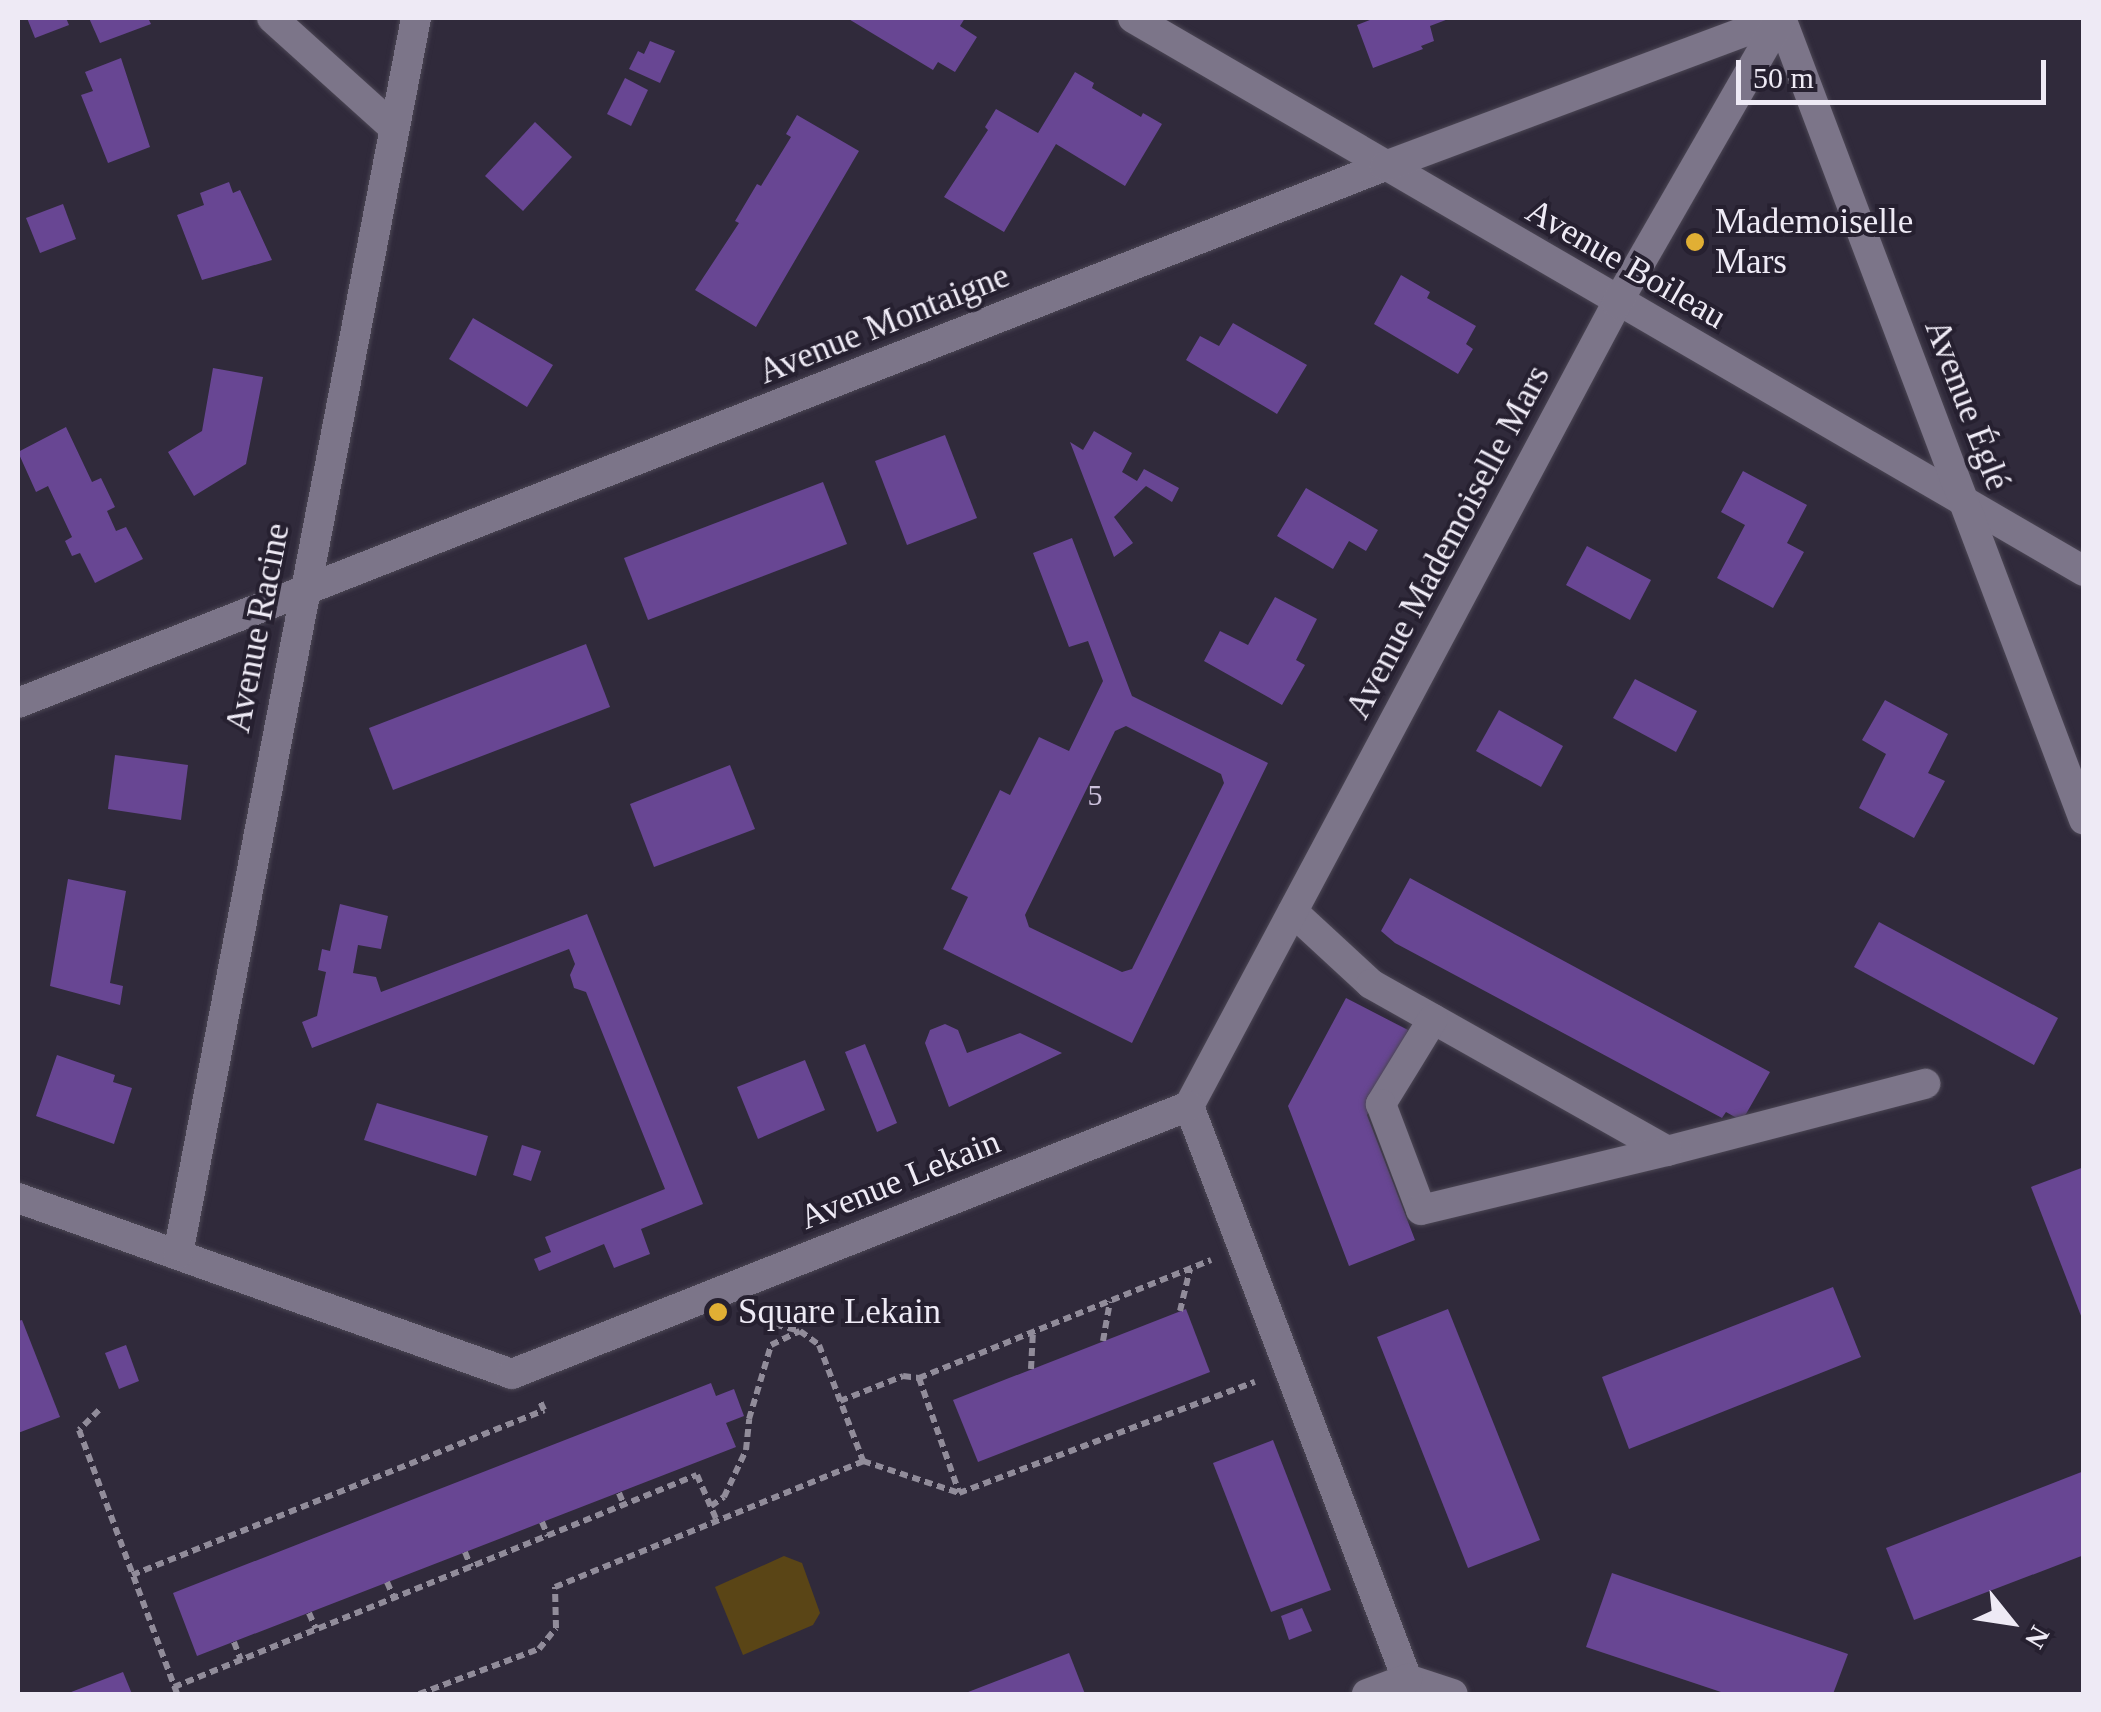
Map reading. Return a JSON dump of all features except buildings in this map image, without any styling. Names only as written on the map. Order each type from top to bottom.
[{"type":"street","points":[[272,18],[394,128]]},
{"type":"street","name":"Avenue Racine","points":[[178,1254],[416,18]]},
{"type":"street","name":"Avenue Boileau","points":[[1133,18],[2084,571]]},
{"type":"street","name":"Avenue Montaigne","points":[[18,703],[302,595],[1385,166],[1781,18]]},
{"type":"street","name":"Avenue Mademoiselle Mars","points":[[1190,1106],[1618,303],[1781,18]]},
{"type":"street","name":"Avenue Églé","points":[[1781,18],[2084,820]]},
{"type":"street","points":[[1293,912],[1371,984],[1668,1151]]},
{"type":"street","points":[[1434,1019],[1381,1104],[1422,1210],[1925,1084]]},
{"type":"street","points":[[1190,1106],[1407,1679]]},
{"type":"street","name":"Avenue Lekain","points":[[18,1198],[512,1374],[1190,1106]]},
{"type":"street","points":[[1367,1694],[1407,1679],[1454,1694]]},
{"type":"path","points":[[840,1400],[903,1376],[918,1378],[1243,1247]]},
{"type":"path","points":[[1180,1311],[1190,1268]]},
{"type":"path","points":[[731,1287],[748,1317],[800,1331],[819,1344],[863,1461]]},
{"type":"path","points":[[1103,1341],[1110,1300]]},
{"type":"path","points":[[711,1506],[724,1496],[746,1450],[749,1419],[771,1346],[800,1331]]},
{"type":"path","points":[[1031,1369],[1033,1332]]},
{"type":"path","points":[[132,1575],[544,1410],[525,1368]]},
{"type":"path","points":[[419,1694],[539,1650],[556,1628],[554,1588],[863,1461],[959,1493],[1289,1369]]},
{"type":"path","points":[[918,1378],[959,1493]]},
{"type":"path","points":[[99,1410],[79,1430],[176,1691],[241,1660],[698,1475],[717,1521]]},
{"type":"path","points":[[619,1492],[624,1505]]},
{"type":"path","points":[[542,1522],[548,1536]]},
{"type":"path","points":[[465,1552],[471,1567]]},
{"type":"path","points":[[387,1582],[394,1598]]},
{"type":"path","points":[[309,1613],[316,1630]]},
{"type":"path","points":[[234,1642],[241,1660]]},
{"type":"shaded area","points":[[784,1556],[802,1563],[820,1613],[813,1625],[743,1655],[715,1587]]},
{"type":"place","name":"Mademoiselle Mars","points":[[1695,242]]},
{"type":"place","name":"Square Lekain","points":[[718,1312]]}]
